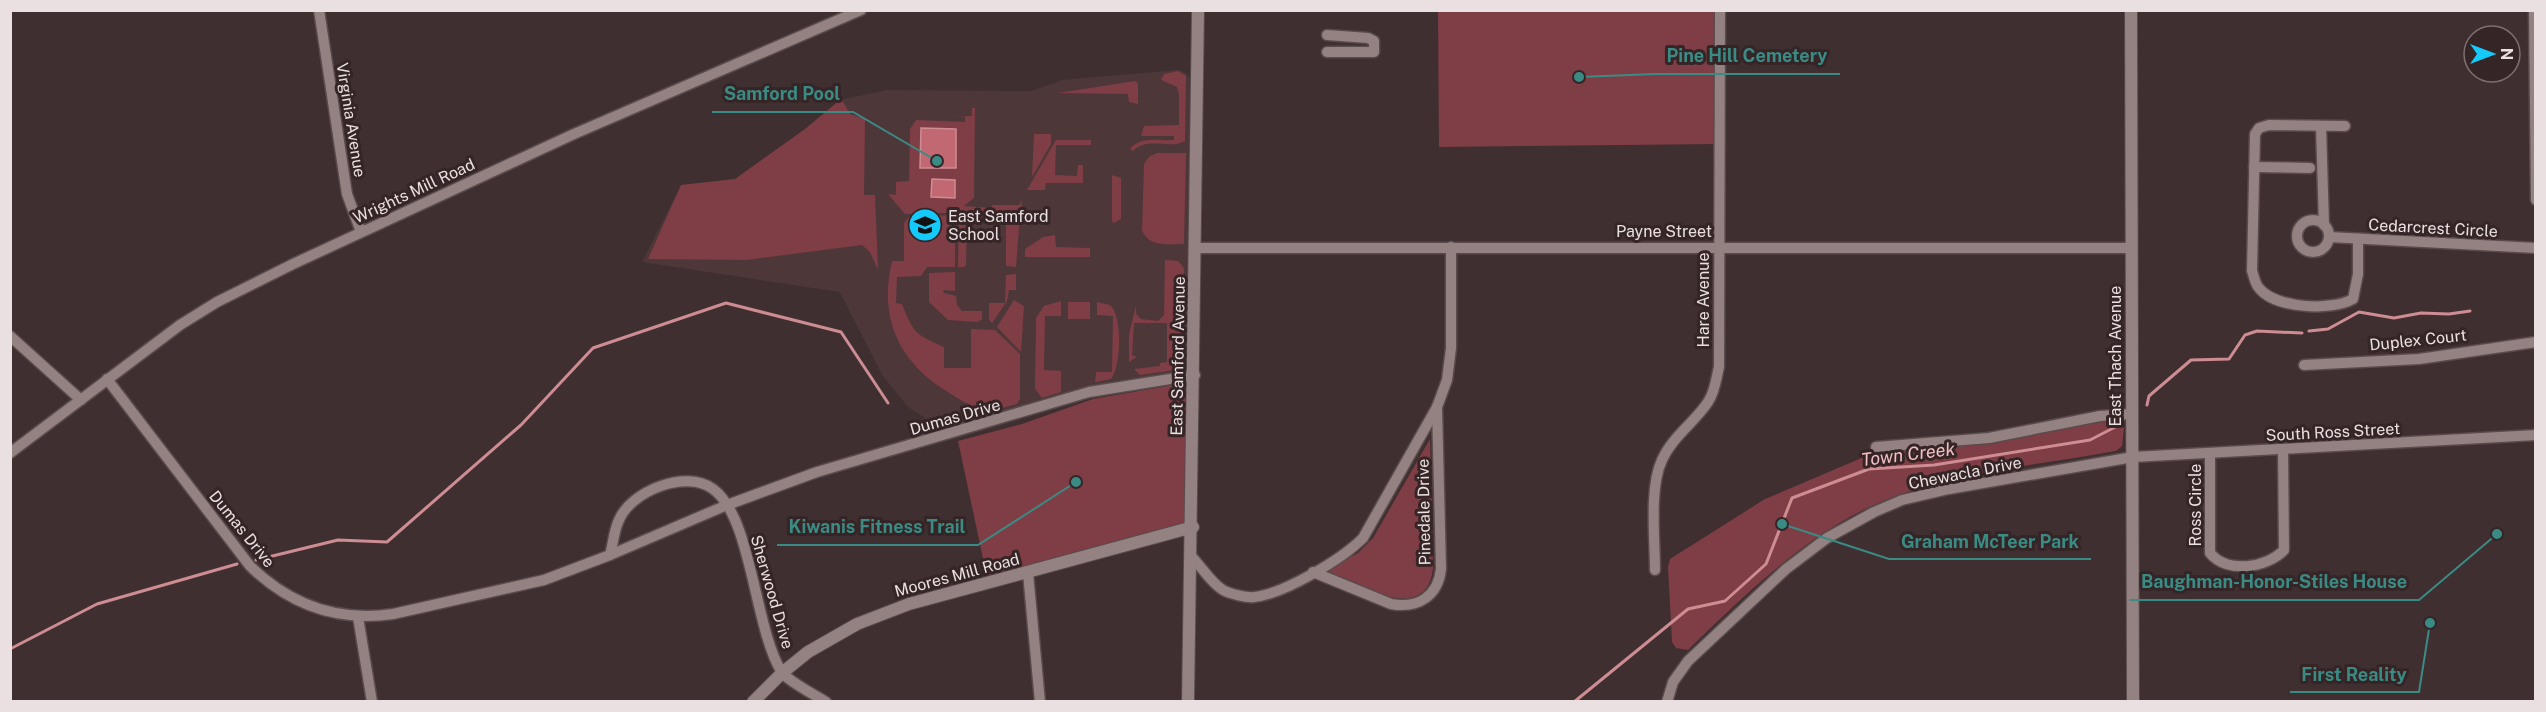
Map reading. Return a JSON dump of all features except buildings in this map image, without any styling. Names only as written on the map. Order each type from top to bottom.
[{"type":"street","name":"Virginia Avenue","points":[[319,10],[347,194],[361,232]]},
{"type":"street","name":"East Samford Avenue","points":[[1188,702],[1195,375],[1198,10]]},
{"type":"street","name":"Hare Avenue","points":[[1655,570],[1656,483],[1661,460],[1674,440],[1707,403],[1713,392],[1719,367],[1720,10]]},
{"type":"street","name":"East Thach Avenue","points":[[2131,10],[2133,702]]},
{"type":"street","points":[[2534,10],[2535,200]]},
{"type":"street","name":"Wrights Mill Road","points":[[10,453],[107,378],[180,325],[217,302],[361,232],[574,134],[857,11]]},
{"type":"street","points":[[1327,35],[1368,38],[1374,41],[1376,46],[1374,52],[1327,52]]},
{"type":"street","points":[[2345,126],[2269,125],[2259,128],[2255,134],[2252,271],[2259,288],[2274,299],[2291,305],[2342,305],[2353,298],[2358,274],[2358,239]]},
{"type":"street","points":[[2321,127],[2324,225],[2329,237],[2325,246],[2317,251],[2303,248],[2298,239],[2299,229],[2306,221],[2317,220],[2324,225]]},
{"type":"street","points":[[2254,167],[2310,168]]},
{"type":"street","name":"Cedarcrest Circle","points":[[2329,237],[2535,248]]},
{"type":"street","name":"Payne Street","points":[[1196,248],[1718,246],[2132,248]]},
{"type":"street","name":"Pinedale Drive","points":[[1191,556],[1223,590],[1251,598],[1278,590],[1313,572],[1354,548],[1363,538],[1437,407],[1447,380],[1452,348],[1451,247]]},
{"type":"street","points":[[10,336],[81,400]]},
{"type":"street","name":"Duplex Court","points":[[2304,365],[2419,359],[2535,342]]},
{"type":"street","name":"Dumas Drive","points":[[107,378],[234,548],[264,580],[296,600],[318,610],[358,617],[393,614],[520,587],[610,555],[727,505],[817,472],[1089,392],[1195,375]]},
{"type":"street","name":"Pinedale Drive","points":[[1313,572],[1403,607],[1426,600],[1434,591],[1441,568],[1437,407]]},
{"type":"street","points":[[1876,447],[1957,442],[2100,416],[2131,414]]},
{"type":"street","name":"South Ross Street","points":[[2133,457],[2535,435]]},
{"type":"street","name":"Ross Circle","points":[[2210,453],[2210,553],[2217,562],[2228,566],[2264,564],[2275,559],[2284,550],[2283,450]]},
{"type":"street","name":"Chewacla Drive","points":[[1667,702],[1673,682],[1688,661],[1786,568],[1827,538],[1874,512],[1902,500],[1949,489],[2133,457]]},
{"type":"street","points":[[610,555],[619,518],[646,492],[668,482],[702,484],[713,489],[727,505]]},
{"type":"street","name":"Sherwood Drive","points":[[727,505],[740,533],[767,639],[782,673],[826,702]]},
{"type":"street","name":"Moores Mill Road","points":[[753,702],[782,673],[808,652],[857,624],[909,604],[1192,527]]},
{"type":"street","points":[[1028,573],[1040,702]]},
{"type":"street","points":[[358,617],[372,702]]},
{"type":"shaded area","points":[[1438,11],[1719,11],[1719,144],[1439,147]]},
{"type":"shaded area","name":"East Samford School","points":[[1178,70],[1186,73],[1190,79],[1187,373],[1114,381],[1069,392],[988,420],[940,427],[909,408],[882,375],[840,292],[642,262],[681,185],[735,179],[805,129],[840,100],[887,90],[1032,91],[1062,80]]},
{"type":"shaded area","points":[[1178,71],[1186,76],[1185,141],[1172,144],[1145,144],[1133,151],[1130,149],[1139,142],[1174,140],[1174,136],[1141,136],[1144,126],[1179,125],[1177,87],[1161,80],[1164,74]]},
{"type":"shaded area","points":[[1135,81],[1138,83],[1138,104],[1129,102],[1128,94],[1058,93]]},
{"type":"shaded area","points":[[840,100],[850,114],[865,119],[864,195],[875,195],[878,270],[870,252],[862,245],[746,260],[648,259],[681,185],[735,179],[805,129]]},
{"type":"shaded area","points":[[972,108],[975,108],[974,198],[964,206],[991,208],[992,205],[1019,205],[1022,200],[1021,211],[905,214],[888,194],[896,195],[896,182],[909,181],[910,129],[916,120],[965,122],[965,117],[955,117],[972,116]]},
{"type":"shaded area","points":[[921,128],[956,129],[956,168],[920,168]]},
{"type":"shaded area","points":[[1034,134],[1051,134],[1051,144],[1032,177]]},
{"type":"shaded area","points":[[1056,140],[1091,140],[1091,145],[1056,145],[1055,175],[1077,176],[1078,165],[1083,165],[1083,183],[1046,183],[1045,190],[1027,190]]},
{"type":"shaded area","points":[[1157,153],[1186,153],[1184,244],[1154,242],[1145,236],[1142,230],[1144,164],[1149,157]]},
{"type":"shaded area","points":[[1112,175],[1121,178],[1121,219],[1114,223],[1112,221]]},
{"type":"shaded area","points":[[932,179],[955,180],[955,198],[931,197]]},
{"type":"shaded area","points":[[959,214],[982,215],[982,218],[967,218],[966,265],[964,267],[958,267]]},
{"type":"shaded area","points":[[955,215],[955,267],[927,267],[921,276],[897,277],[896,303],[902,304],[910,322],[921,336],[944,347],[944,368],[971,368],[971,329],[995,330],[1020,354],[1020,399],[1017,404],[985,410],[970,405],[951,394],[918,369],[897,338],[891,321],[888,282],[892,261],[904,261],[904,223],[909,217]]},
{"type":"shaded area","points":[[990,215],[1020,215],[1016,267],[1006,266],[1006,218],[990,218]]},
{"type":"shaded area","points":[[1055,235],[1056,247],[1090,248],[1090,257],[1025,257],[1025,249],[1043,237]]},
{"type":"shaded area","points":[[1165,260],[1178,261],[1184,268],[1183,369],[1140,375],[1134,369],[1160,366],[1160,363],[1167,362],[1167,323],[1134,323],[1132,355],[1137,357],[1129,362],[1129,334],[1136,306],[1136,314],[1141,319],[1158,321],[1164,315]]},
{"type":"shaded area","points":[[955,272],[955,291],[943,290],[944,293],[956,296],[957,305],[962,311],[982,311],[982,319],[978,322],[948,320],[929,302],[929,273]]},
{"type":"shaded area","points":[[1016,274],[1016,290],[1009,290],[1007,301],[992,323],[989,320],[989,303],[1005,303],[1006,275]]},
{"type":"shaded area","points":[[1014,300],[1024,306],[1021,352],[997,327]]},
{"type":"shaded area","points":[[1061,301],[1061,316],[1045,316],[1044,370],[1061,371],[1061,392],[1042,398],[1035,389],[1036,318],[1044,306]]},
{"type":"shaded area","points":[[1068,302],[1090,302],[1090,319],[1068,319]]},
{"type":"shaded area","points":[[1097,302],[1110,305],[1114,311],[1119,330],[1119,353],[1111,379],[1095,382],[1096,372],[1112,372],[1113,316],[1097,315]]},
{"type":"shaded area","points":[[1185,383],[1185,523],[987,577],[958,441],[1022,424],[1093,399]]},
{"type":"shaded area","points":[[2115,419],[2124,428],[2122,446],[2116,451],[1954,479],[1892,497],[1863,510],[1839,523],[1793,555],[1749,592],[1688,650],[1676,648],[1672,642],[1668,567],[1670,559],[1765,499],[1871,454],[1956,446]]},
{"type":"shaded area","points":[[1430,439],[1433,568],[1428,586],[1417,595],[1403,598],[1387,596],[1322,571],[1358,553],[1373,538]]},
{"type":"waterway","points":[[256,560],[338,540],[387,542],[521,425],[593,348],[726,303],[841,332],[888,403]]},
{"type":"waterway","name":"Town Creek","points":[[2309,331],[2328,329],[2359,312],[2394,318],[2421,313],[2449,314],[2470,311]]},
{"type":"waterway","name":"Town Creek","points":[[2147,405],[2149,396],[2191,360],[2229,359],[2245,335],[2257,331],[2302,333]]},
{"type":"waterway","name":"Town Creek","points":[[1574,702],[1688,609],[1725,601],[1766,564],[1792,498],[1869,469],[1934,465],[2090,440],[2121,424]]},
{"type":"waterway","points":[[10,649],[97,604],[237,564]]},
{"type":"place","name":"Pine Hill Cemetery","points":[[1579,77]]},
{"type":"place","name":"Samford Pool","points":[[937,161]]},
{"type":"place","name":"East Samford School","points":[[925,225]]},
{"type":"place","name":"Kiwanis Fitness Trail","points":[[1076,482]]},
{"type":"place","name":"Graham McTeer Park","points":[[1782,524]]},
{"type":"place","name":"Baughman-Honor-Stiles House","points":[[2497,534]]},
{"type":"place","name":"First Reality","points":[[2430,623]]}]
